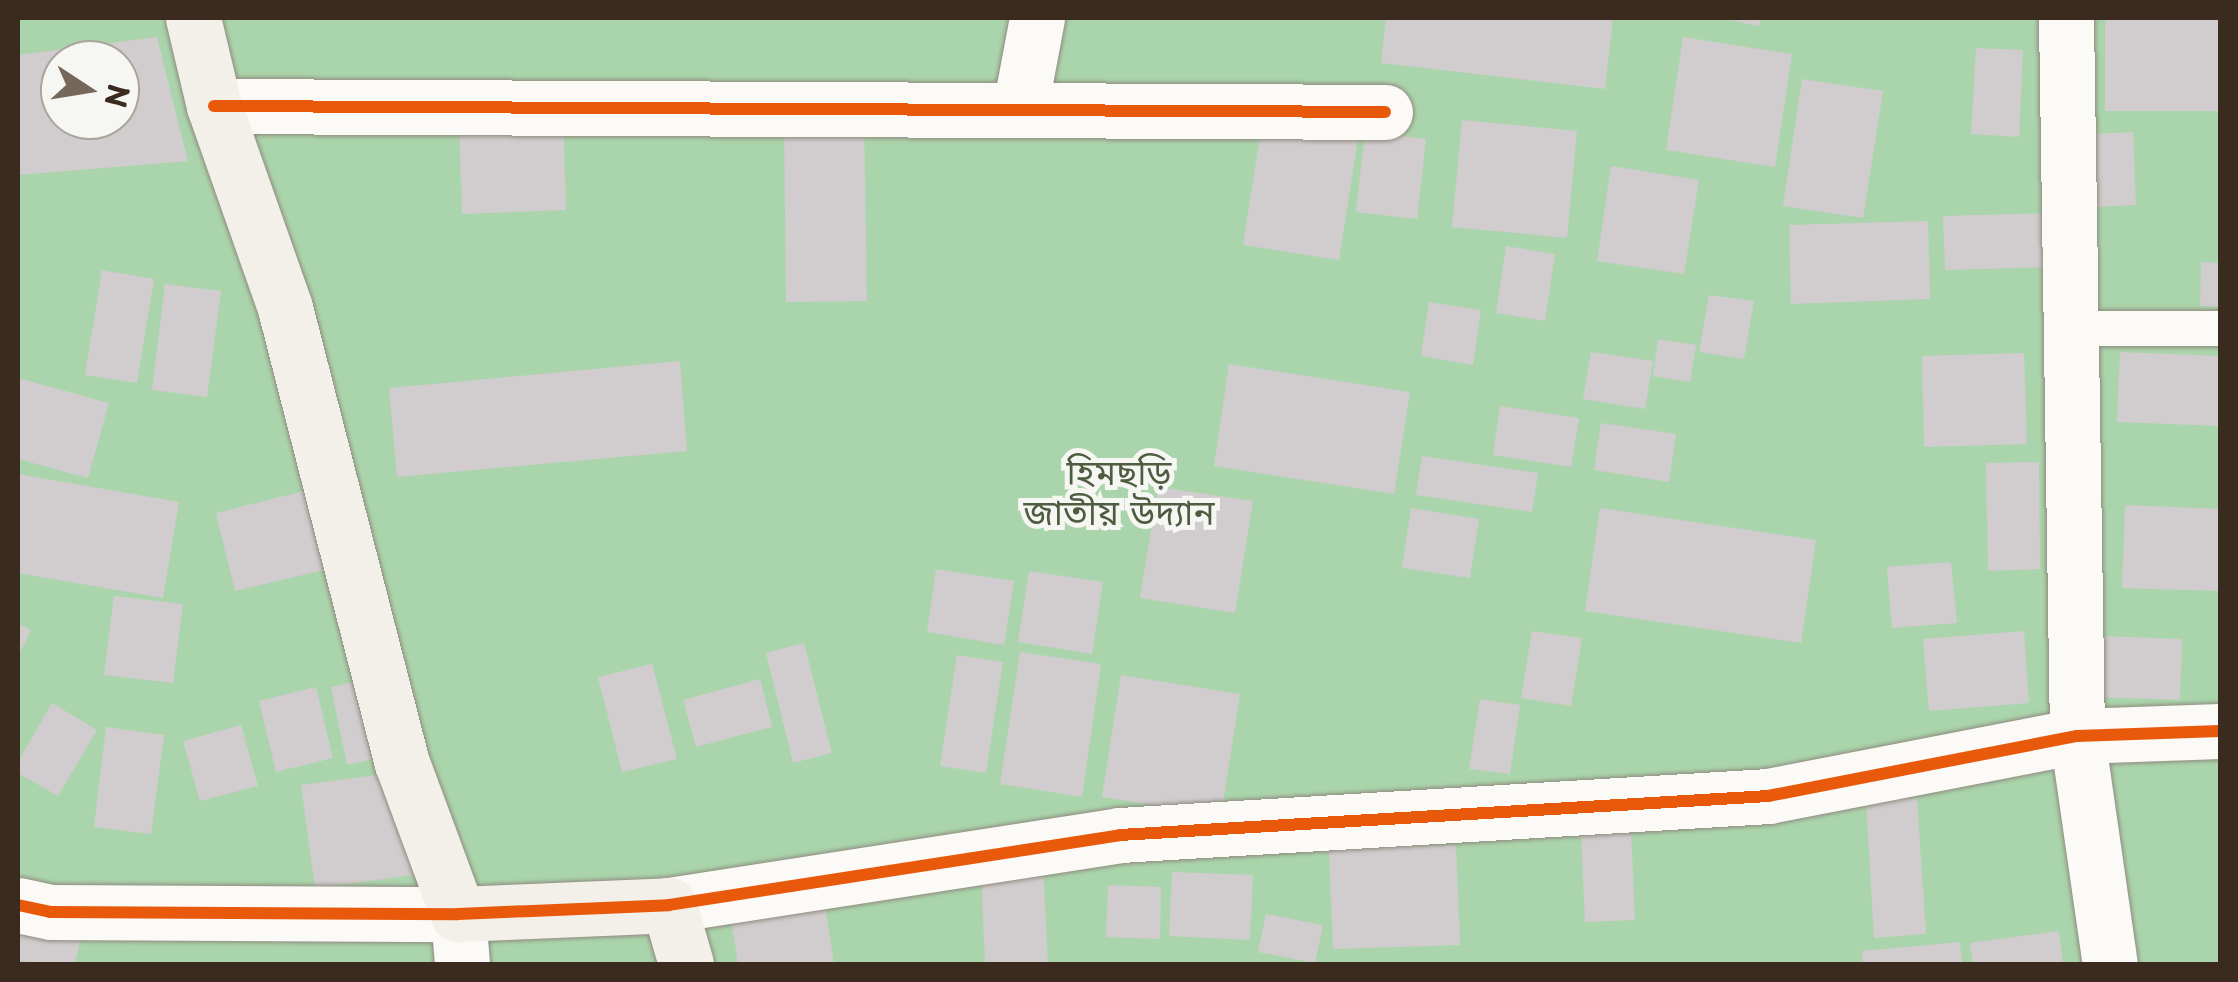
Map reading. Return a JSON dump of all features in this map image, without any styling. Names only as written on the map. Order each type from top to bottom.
[{"type":"street","points":[[193,18],[214,106],[285,308],[402,763],[460,939]]},
{"type":"street","points":[[1020,108],[1037,18]]},
{"type":"street","points":[[2066,18],[2077,736],[2110,964]]},
{"type":"street","points":[[214,106],[1385,112]]},
{"type":"street","points":[[18,905],[50,912],[460,939],[1120,834],[1768,796],[2077,736],[2220,730]]},
{"type":"street","points":[[669,905],[686,964]]},
{"type":"lane","points":[[2070,328],[2220,328]]},
{"type":"green space","name":"হিমছড়ি জাতীয় উদ্যান","points":[[18,18],[2220,18],[2220,964],[18,964]]},
{"type":"building","points":[[1386,18],[1613,18],[1605,89],[1381,63]]},
{"type":"building","points":[[1720,18],[1761,18],[1759,26]]},
{"type":"building","points":[[2105,19],[2220,19],[2220,111],[2105,111]]},
{"type":"building","points":[[157,37],[188,161],[18,175],[18,55],[40,52],[40,140],[140,140],[140,40],[134,40]]},
{"type":"building","points":[[1683,37],[1792,54],[1775,167],[1666,150]]},
{"type":"building","points":[[1976,48],[2023,50],[2019,137],[1971,134]]},
{"type":"building","points":[[1802,79],[1883,91],[1863,218],[1783,206]]},
{"type":"building","points":[[563,114],[566,210],[462,214],[459,117]]},
{"type":"building","points":[[864,118],[867,301],[786,302],[784,119]]},
{"type":"building","points":[[1462,120],[1577,131],[1567,238],[1452,227]]},
{"type":"building","points":[[1262,124],[1358,139],[1339,260],[1243,245]]},
{"type":"building","points":[[1365,132],[1426,139],[1417,219],[1356,212]]},
{"type":"building","points":[[2133,132],[2136,205],[2095,207],[2092,134]]},
{"type":"building","points":[[1611,166],[1699,180],[1684,274],[1597,261]]},
{"type":"building","points":[[2048,213],[2049,267],[1945,270],[1943,216]]},
{"type":"building","points":[[1928,221],[1930,299],[1791,304],[1789,225]]},
{"type":"building","points":[[1506,246],[1555,254],[1545,321],[1496,313]]},
{"type":"building","points":[[2201,262],[2220,263],[2220,307],[2200,306]]},
{"type":"building","points":[[102,270],[154,279],[137,383],[85,375]]},
{"type":"building","points":[[165,284],[221,291],[207,397],[152,390]]},
{"type":"building","points":[[1709,295],[1754,301],[1744,359],[1699,352]]},
{"type":"building","points":[[1429,302],[1481,310],[1473,365],[1421,356]]},
{"type":"building","points":[[1658,339],[1696,345],[1690,382],[1653,376]]},
{"type":"building","points":[[1591,352],[1653,361],[1645,409],[1583,399]]},
{"type":"building","points":[[2120,352],[2220,356],[2220,426],[2117,422]]},
{"type":"building","points":[[2024,353],[2027,444],[1924,447],[1922,356]]},
{"type":"building","points":[[680,361],[687,451],[397,477],[389,388]]},
{"type":"building","points":[[1229,364],[1410,392],[1394,494],[1214,466]]},
{"type":"building","points":[[18,378],[109,403],[88,478],[18,459]]},
{"type":"building","points":[[1500,406],[1579,418],[1571,467],[1493,455]]},
{"type":"building","points":[[1601,423],[1676,434],[1669,482],[1594,470]]},
{"type":"building","points":[[1422,456],[1538,473],[1532,512],[1416,495]]},
{"type":"building","points":[[2039,462],[2040,569],[1988,571],[1986,463]]},
{"type":"building","points":[[18,474],[179,502],[163,598],[18,573]]},
{"type":"building","points":[[1158,487],[1253,501],[1235,613],[1140,598]]},
{"type":"building","points":[[304,491],[324,570],[235,591],[216,513]]},
{"type":"building","points":[[2125,505],[2220,509],[2220,591],[2122,588]]},
{"type":"building","points":[[1411,508],[1479,519],[1470,578],[1402,568]]},
{"type":"building","points":[[1600,508],[1816,540],[1801,643],[1585,611]]},
{"type":"building","points":[[1951,562],[1957,623],[1892,628],[1887,567]]},
{"type":"building","points":[[936,569],[1014,581],[1004,645],[927,632]]},
{"type":"building","points":[[1029,571],[1103,582],[1092,654],[1018,642]]},
{"type":"building","points":[[114,596],[183,604],[173,683],[104,675]]},
{"type":"building","points":[[18,623],[31,630],[18,657]]},
{"type":"building","points":[[1532,631],[1582,638],[1571,706],[1521,698]]},
{"type":"building","points":[[2024,631],[2029,703],[1929,711],[1923,639]]},
{"type":"building","points":[[2100,636],[2182,639],[2180,700],[2097,697]]},
{"type":"building","points":[[804,643],[832,753],[793,763],[766,653]]},
{"type":"building","points":[[1020,652],[1101,664],[1082,797],[1000,784]]},
{"type":"building","points":[[957,655],[1003,662],[986,773],[940,766]]},
{"type":"building","points":[[652,664],[677,759],[622,772],[598,677]]},
{"type":"building","points":[[1121,675],[1240,694],[1221,815],[1102,797]]},
{"type":"building","points":[[376,677],[392,755],[347,765],[331,687]]},
{"type":"building","points":[[760,679],[772,727],[696,747],[683,700]]},
{"type":"building","points":[[316,687],[333,758],[276,772],[259,701]]},
{"type":"building","points":[[1480,699],[1520,705],[1510,774],[1469,769]]},
{"type":"building","points":[[52,703],[97,730],[58,796],[18,773],[18,762]]},
{"type":"building","points":[[241,725],[258,786],[200,801],[183,741]]},
{"type":"building","points":[[106,727],[164,735],[151,834],[94,827]]},
{"type":"building","points":[[400,772],[414,875],[315,888],[301,785]]},
{"type":"building","points":[[1917,798],[1926,934],[1874,938],[1866,801]]},
{"type":"building","points":[[1631,830],[1635,920],[1585,922],[1581,832]]},
{"type":"building","points":[[1456,845],[1460,945],[1333,949],[1329,849]]},
{"type":"building","points":[[1043,865],[1048,964],[985,964],[981,868]]},
{"type":"building","points":[[1172,872],[1253,875],[1250,940],[1169,936]]},
{"type":"building","points":[[1108,885],[1161,887],[1160,939],[1106,937]]},
{"type":"building","points":[[825,905],[834,964],[738,964],[731,919]]},
{"type":"building","points":[[1266,914],[1323,925],[1315,963],[1258,952]]},
{"type":"building","points":[[18,920],[82,934],[75,964],[18,961]]},
{"type":"building","points":[[2059,931],[2063,964],[1973,964],[1970,943]]},
{"type":"building","points":[[1960,942],[1962,964],[1863,964],[1862,951]]},
{"type":"cycle path","points":[[214,106],[1385,112]]},
{"type":"cycle path","points":[[18,905],[50,912],[458,914],[669,905],[1120,835],[1768,796],[2077,736],[2220,731]]}]
